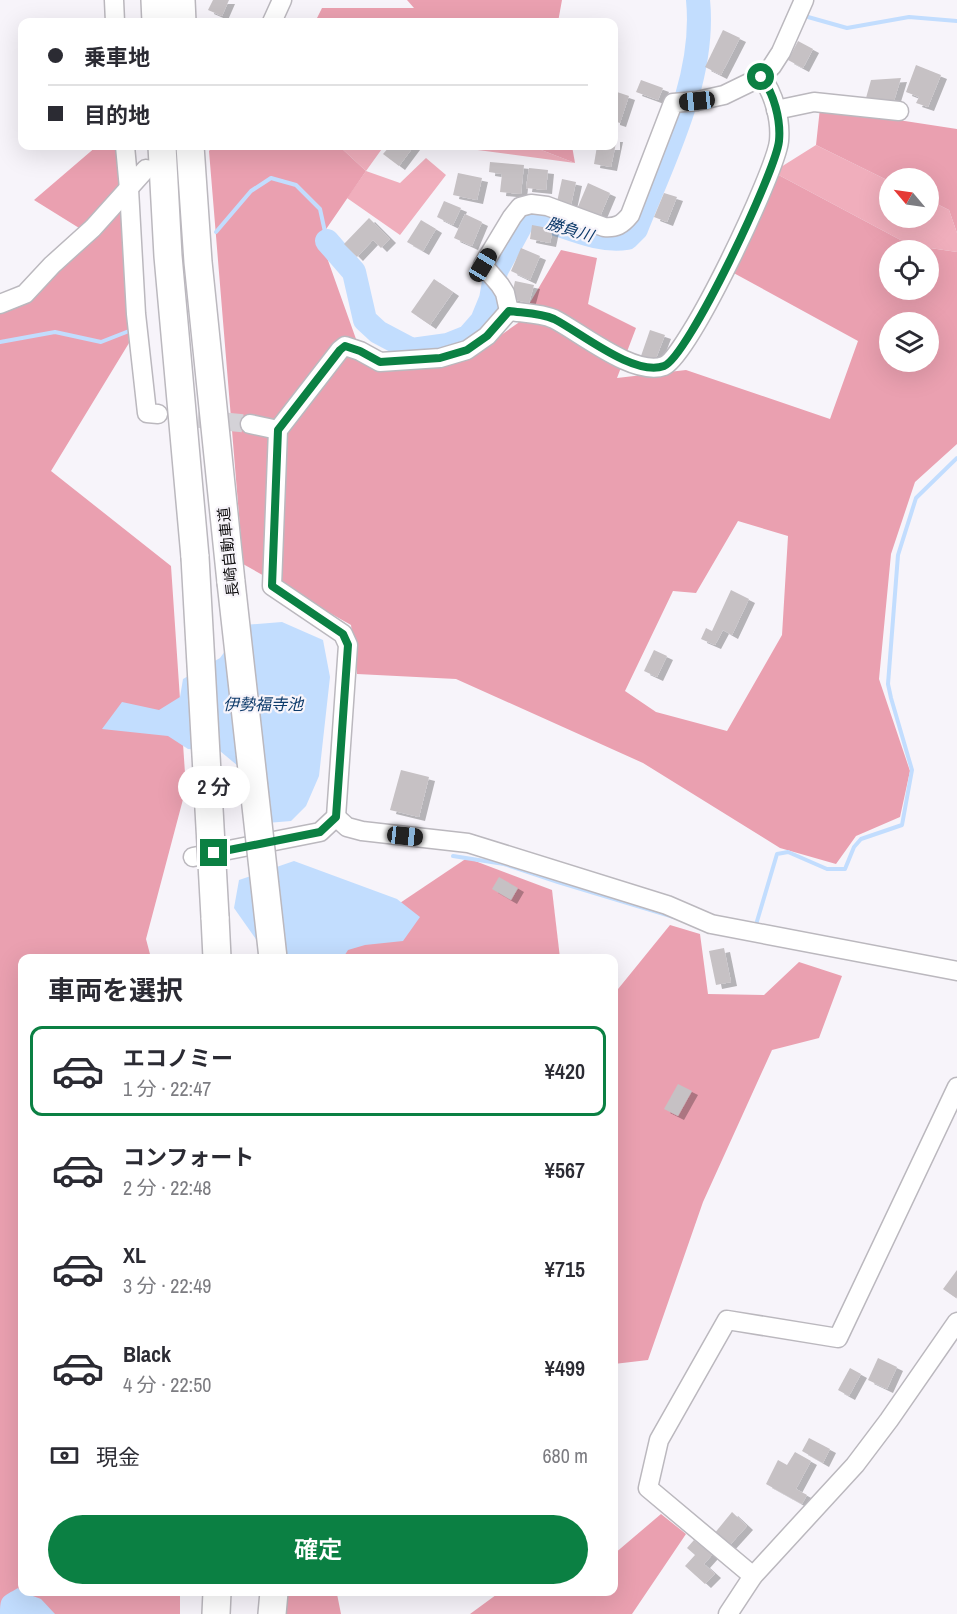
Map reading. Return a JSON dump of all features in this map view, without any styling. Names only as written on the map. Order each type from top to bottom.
[{"type":"highway","points":[[155,0],[156,18]]},
{"type":"highway","points":[[181,0],[182,18]]},
{"type":"highway","points":[[162,150],[168,256],[195,557],[217,954]]},
{"type":"highway","name":"長崎自動車道","points":[[190,150],[198,262],[273,954]]},
{"type":"highway","points":[[216,1614],[217,1596]]},
{"type":"highway","points":[[272,1614],[274,1596]]},
{"type":"street","points":[[114,0],[115,18]]},
{"type":"street","points":[[274,18],[282,0]]},
{"type":"street","points":[[509,311],[505,293],[483,265],[520,207],[531,204],[547,206],[604,227],[614,228],[623,224],[630,215],[673,103],[724,95],[761,77],[781,52],[804,0]]},
{"type":"street","points":[[509,311],[530,313],[552,319],[592,344],[633,363],[649,367],[665,366],[674,358],[709,302],[773,163],[779,142],[778,124],[776,110],[767,85],[761,77]]},
{"type":"street","points":[[776,110],[814,102],[899,111]]},
{"type":"street","points":[[124,150],[136,314],[147,413],[158,414]]},
{"type":"street","points":[[0,304],[25,294],[52,265],[93,228],[146,169]]},
{"type":"street","points":[[193,857],[320,832],[336,817],[348,645],[343,634],[272,586],[278,430],[345,346],[380,362],[440,358],[467,350],[487,336],[509,311]]},
{"type":"street","points":[[250,424],[278,430]]},
{"type":"street","points":[[336,817],[347,827],[362,831],[468,843],[667,905],[711,924],[957,971]]},
{"type":"street","points":[[753,1576],[648,1488],[659,1440],[727,1320],[838,1338],[957,1088]]},
{"type":"street","points":[[728,1614],[753,1576],[855,1466],[957,1322]]},
{"type":"shaded area","points":[[407,0],[562,0],[559,18],[317,18],[322,8],[414,8]]},
{"type":"shaded area","points":[[820,108],[957,129],[957,233],[949,210],[939,205],[939,168],[879,168],[879,176],[816,145]]},
{"type":"shaded area","points":[[816,145],[879,176],[879,228],[939,228],[939,205],[949,210],[957,233],[957,252],[939,249],[939,240],[901,240],[773,172]]},
{"type":"shaded area","points":[[92,150],[118,150],[129,343],[51,471],[171,566],[186,788],[146,939],[150,954],[18,954],[18,1596],[180,1596],[180,1614],[0,1614],[0,313],[34,298],[92,236],[34,200]]},
{"type":"shaded area","points":[[210,150],[343,150],[366,171],[320,238],[356,339],[410,369],[467,359],[518,323],[561,250],[597,258],[588,304],[636,328],[617,378],[686,370],[830,419],[858,341],[730,271],[773,172],[901,240],[879,240],[879,300],[939,300],[939,249],[957,252],[957,444],[915,482],[891,554],[879,679],[910,771],[900,817],[856,836],[836,864],[780,848],[643,763],[456,679],[357,674],[351,625],[243,564]],"holes":[[[738,521],[788,536],[782,635],[727,731],[656,712],[625,691],[673,591],[696,593]]]},
{"type":"shaded area","points":[[343,150],[381,150],[366,171]]},
{"type":"shaded area","points":[[477,150],[541,150],[575,163]]},
{"type":"shaded area","points":[[541,150],[573,150],[575,163]]},
{"type":"shaded area","points":[[426,158],[446,175],[400,235],[347,198],[366,171],[400,183]]},
{"type":"shaded area","points":[[467,858],[552,890],[560,954],[324,954]]},
{"type":"shaded area","points":[[670,925],[700,934],[708,994],[764,995],[799,962],[842,976],[819,1038],[772,1050],[703,1202],[648,1360],[618,1364],[618,989]]},
{"type":"shaded area","points":[[661,1514],[686,1534],[632,1614],[470,1614],[495,1596],[618,1596],[618,1551]]},
{"type":"shaded area","points":[[284,1596],[337,1596],[341,1614],[283,1614]]},
{"type":"water","name":"伊勢福寺池","points":[[282,622],[323,640],[330,677],[319,776],[306,806],[291,821],[267,823],[244,771],[220,751],[188,749],[168,736],[102,729],[122,702],[159,710],[180,697],[183,679],[220,658],[244,625]]},
{"type":"water","points":[[294,861],[397,899],[420,917],[403,941],[365,945],[348,950],[346,954],[268,954],[234,908],[239,880]]},
{"type":"water","points":[[18,1588],[18,1596],[33,1596],[41,1599],[55,1614],[0,1614],[1,1603],[6,1595]]},
{"type":"building","points":[[213,0],[229,0],[222,16],[208,10]]},
{"type":"building","points":[[723,30],[740,38],[721,75],[705,67]]},
{"type":"building","points":[[798,41],[813,49],[803,68],[788,60]]},
{"type":"building","points":[[916,65],[941,75],[928,107],[916,103],[919,97],[906,92]]},
{"type":"building","points":[[901,78],[894,101],[866,98],[871,80]]},
{"type":"building","points":[[641,80],[663,88],[658,100],[636,92]]},
{"type":"building","points":[[618,92],[629,96],[620,123],[618,122]]},
{"type":"building","points":[[386,150],[411,150],[399,166],[383,154]]},
{"type":"building","points":[[596,150],[615,150],[611,167],[594,164]]},
{"type":"building","points":[[490,162],[524,165],[521,194],[500,192],[502,174],[489,172]]},
{"type":"building","points":[[529,168],[548,170],[546,190],[526,188]]},
{"type":"building","points":[[458,173],[482,178],[477,200],[453,195]]},
{"type":"building","points":[[562,179],[576,182],[571,205],[557,202]]},
{"type":"building","points":[[588,183],[610,193],[599,219],[577,209]]},
{"type":"building","points":[[664,193],[677,197],[667,222],[654,217]]},
{"type":"building","points":[[444,201],[461,208],[453,225],[437,217]]},
{"type":"building","points":[[465,214],[482,222],[472,246],[454,238]]},
{"type":"building","points":[[369,218],[390,239],[381,248],[373,240],[357,257],[344,244]]},
{"type":"building","points":[[421,220],[436,229],[423,251],[407,242]]},
{"type":"building","points":[[532,225],[553,229],[550,243],[530,239]]},
{"type":"building","points":[[521,248],[540,256],[530,280],[511,271]]},
{"type":"building","points":[[434,279],[453,292],[430,325],[411,312]]},
{"type":"building","points":[[515,281],[534,285],[529,303],[511,299]]},
{"type":"building","points":[[650,330],[665,335],[655,361],[641,356]]},
{"type":"building","points":[[731,590],[749,599],[732,635],[723,630],[715,645],[701,639],[706,628],[712,631]]},
{"type":"building","points":[[654,650],[667,656],[657,677],[644,671]]},
{"type":"building","points":[[401,770],[429,777],[419,817],[390,810]]},
{"type":"building","points":[[499,877],[518,888],[511,900],[492,889]]},
{"type":"building","points":[[724,948],[731,982],[716,985],[709,951]]},
{"type":"building","points":[[678,1084],[692,1091],[678,1116],[664,1109]]},
{"type":"building","points":[[957,1270],[957,1296],[956,1298],[943,1289]]},
{"type":"building","points":[[878,1358],[897,1367],[887,1389],[868,1380]]},
{"type":"building","points":[[850,1368],[861,1374],[849,1396],[838,1390]]},
{"type":"building","points":[[809,1438],[830,1449],[823,1463],[802,1451]]},
{"type":"building","points":[[795,1452],[811,1461],[796,1489],[807,1495],[802,1504],[766,1484],[778,1460],[787,1465]]},
{"type":"building","points":[[732,1512],[747,1526],[728,1547],[714,1534]]},
{"type":"building","points":[[694,1540],[712,1555],[704,1564],[715,1574],[705,1584],[685,1566],[695,1555],[687,1548]]},
{"type":"waterway","name":"勝負川","points":[[327,241],[354,272],[365,320],[378,332],[412,350],[448,345],[468,337],[482,321],[491,299],[496,271],[522,223],[532,217],[603,238],[627,238],[636,229],[670,146],[689,88],[696,59],[699,29],[698,0]]},
{"type":"waterway","points":[[808,17],[847,28],[909,17],[957,21]]},
{"type":"waterway","points":[[216,232],[251,191],[271,178],[296,185],[320,209],[327,241]]},
{"type":"waterway","points":[[0,342],[55,332],[101,342],[129,331]]},
{"type":"waterway","points":[[755,928],[777,854],[788,852],[827,869],[845,869],[854,847],[861,839],[902,825],[912,770],[888,684],[898,555],[916,498],[957,458]]},
{"type":"waterway","points":[[453,856],[504,864],[677,918]]},
{"type":"tunnel","points":[[171,416],[250,424]]},
{"type":"route","points":[[214,853],[320,832],[336,817],[348,645],[343,634],[272,586],[278,430],[345,346],[380,362],[440,358],[467,350],[487,336],[509,311],[530,313],[552,319],[592,344],[633,363],[649,367],[665,366],[674,358],[709,302],[773,163],[779,142],[778,124],[776,110],[767,85],[761,77]]}]
